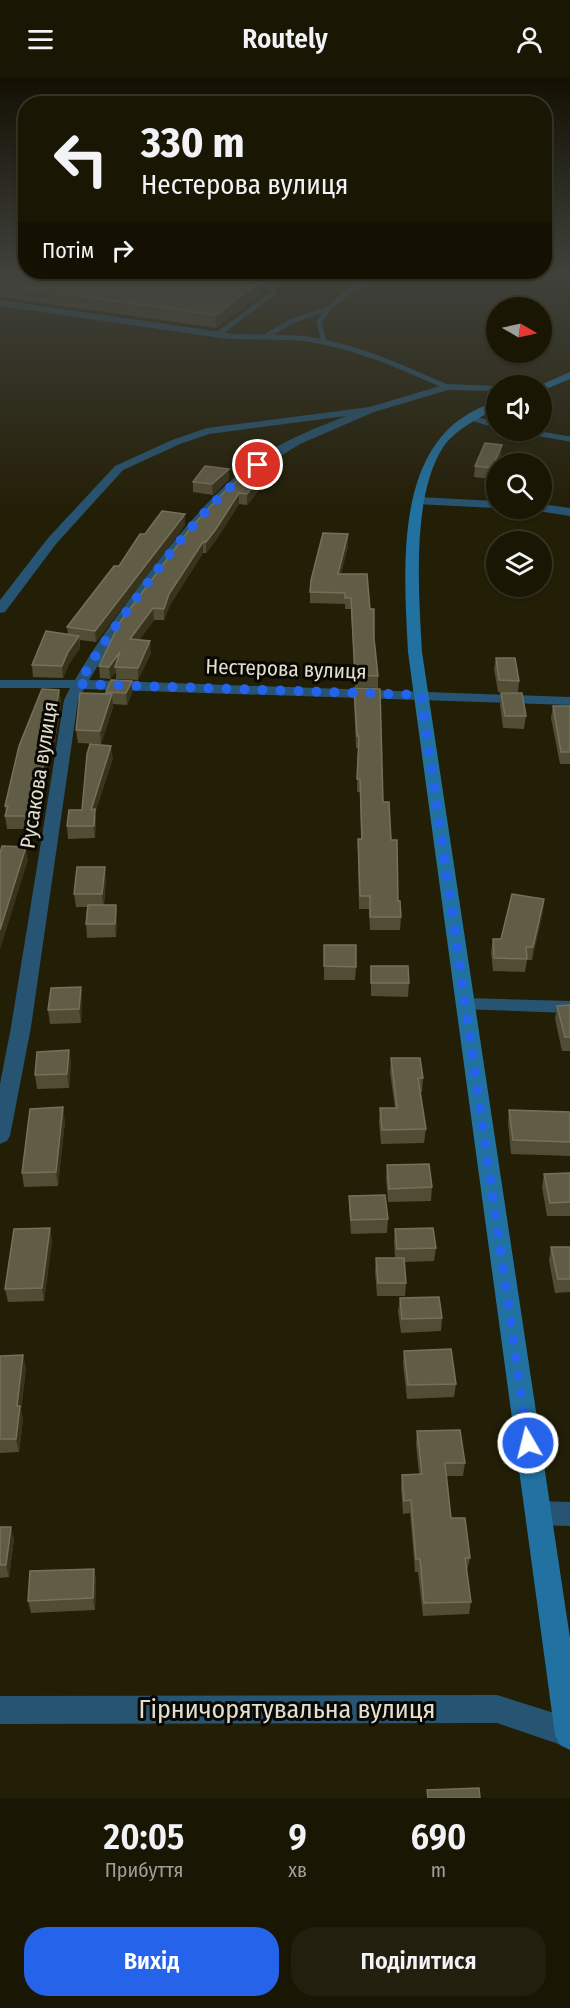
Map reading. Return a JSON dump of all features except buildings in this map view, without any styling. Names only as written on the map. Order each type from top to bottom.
[{"type":"main road","points":[[552,383],[570,375]]},
{"type":"main road","points":[[486,410],[471,418],[436,448],[428,465],[419,501],[413,550],[412,601],[415,652],[538,1513],[564,1657],[570,1734]]},
{"type":"street","points":[[0,609],[52,541],[120,468],[207,431],[370,410],[447,387],[486,388]]},
{"type":"street","name":"Русакова вулиця","points":[[0,1136],[21,1027],[71,700],[79,684],[97,650],[191,526],[242,477],[274,453],[370,410]]},
{"type":"street","points":[[419,501],[486,504]]},
{"type":"street","points":[[552,509],[570,512]]},
{"type":"street","name":"Нестерова вулиця","points":[[0,684],[79,684],[570,701]]},
{"type":"street","points":[[466,1004],[570,1007]]},
{"type":"street","points":[[538,1513],[570,1514]]},
{"type":"street","name":"Гірничорятувальна вулиця","points":[[0,1710],[497,1709],[570,1734]]},
{"type":"lane","points":[[357,351],[381,358],[447,387]]},
{"type":"lane","points":[[471,418],[486,422]]},
{"type":"lane","points":[[552,436],[570,439]]},
{"type":"route","points":[[258,465],[242,477],[191,526],[97,650],[79,684],[421,695],[528,1443]]}]
